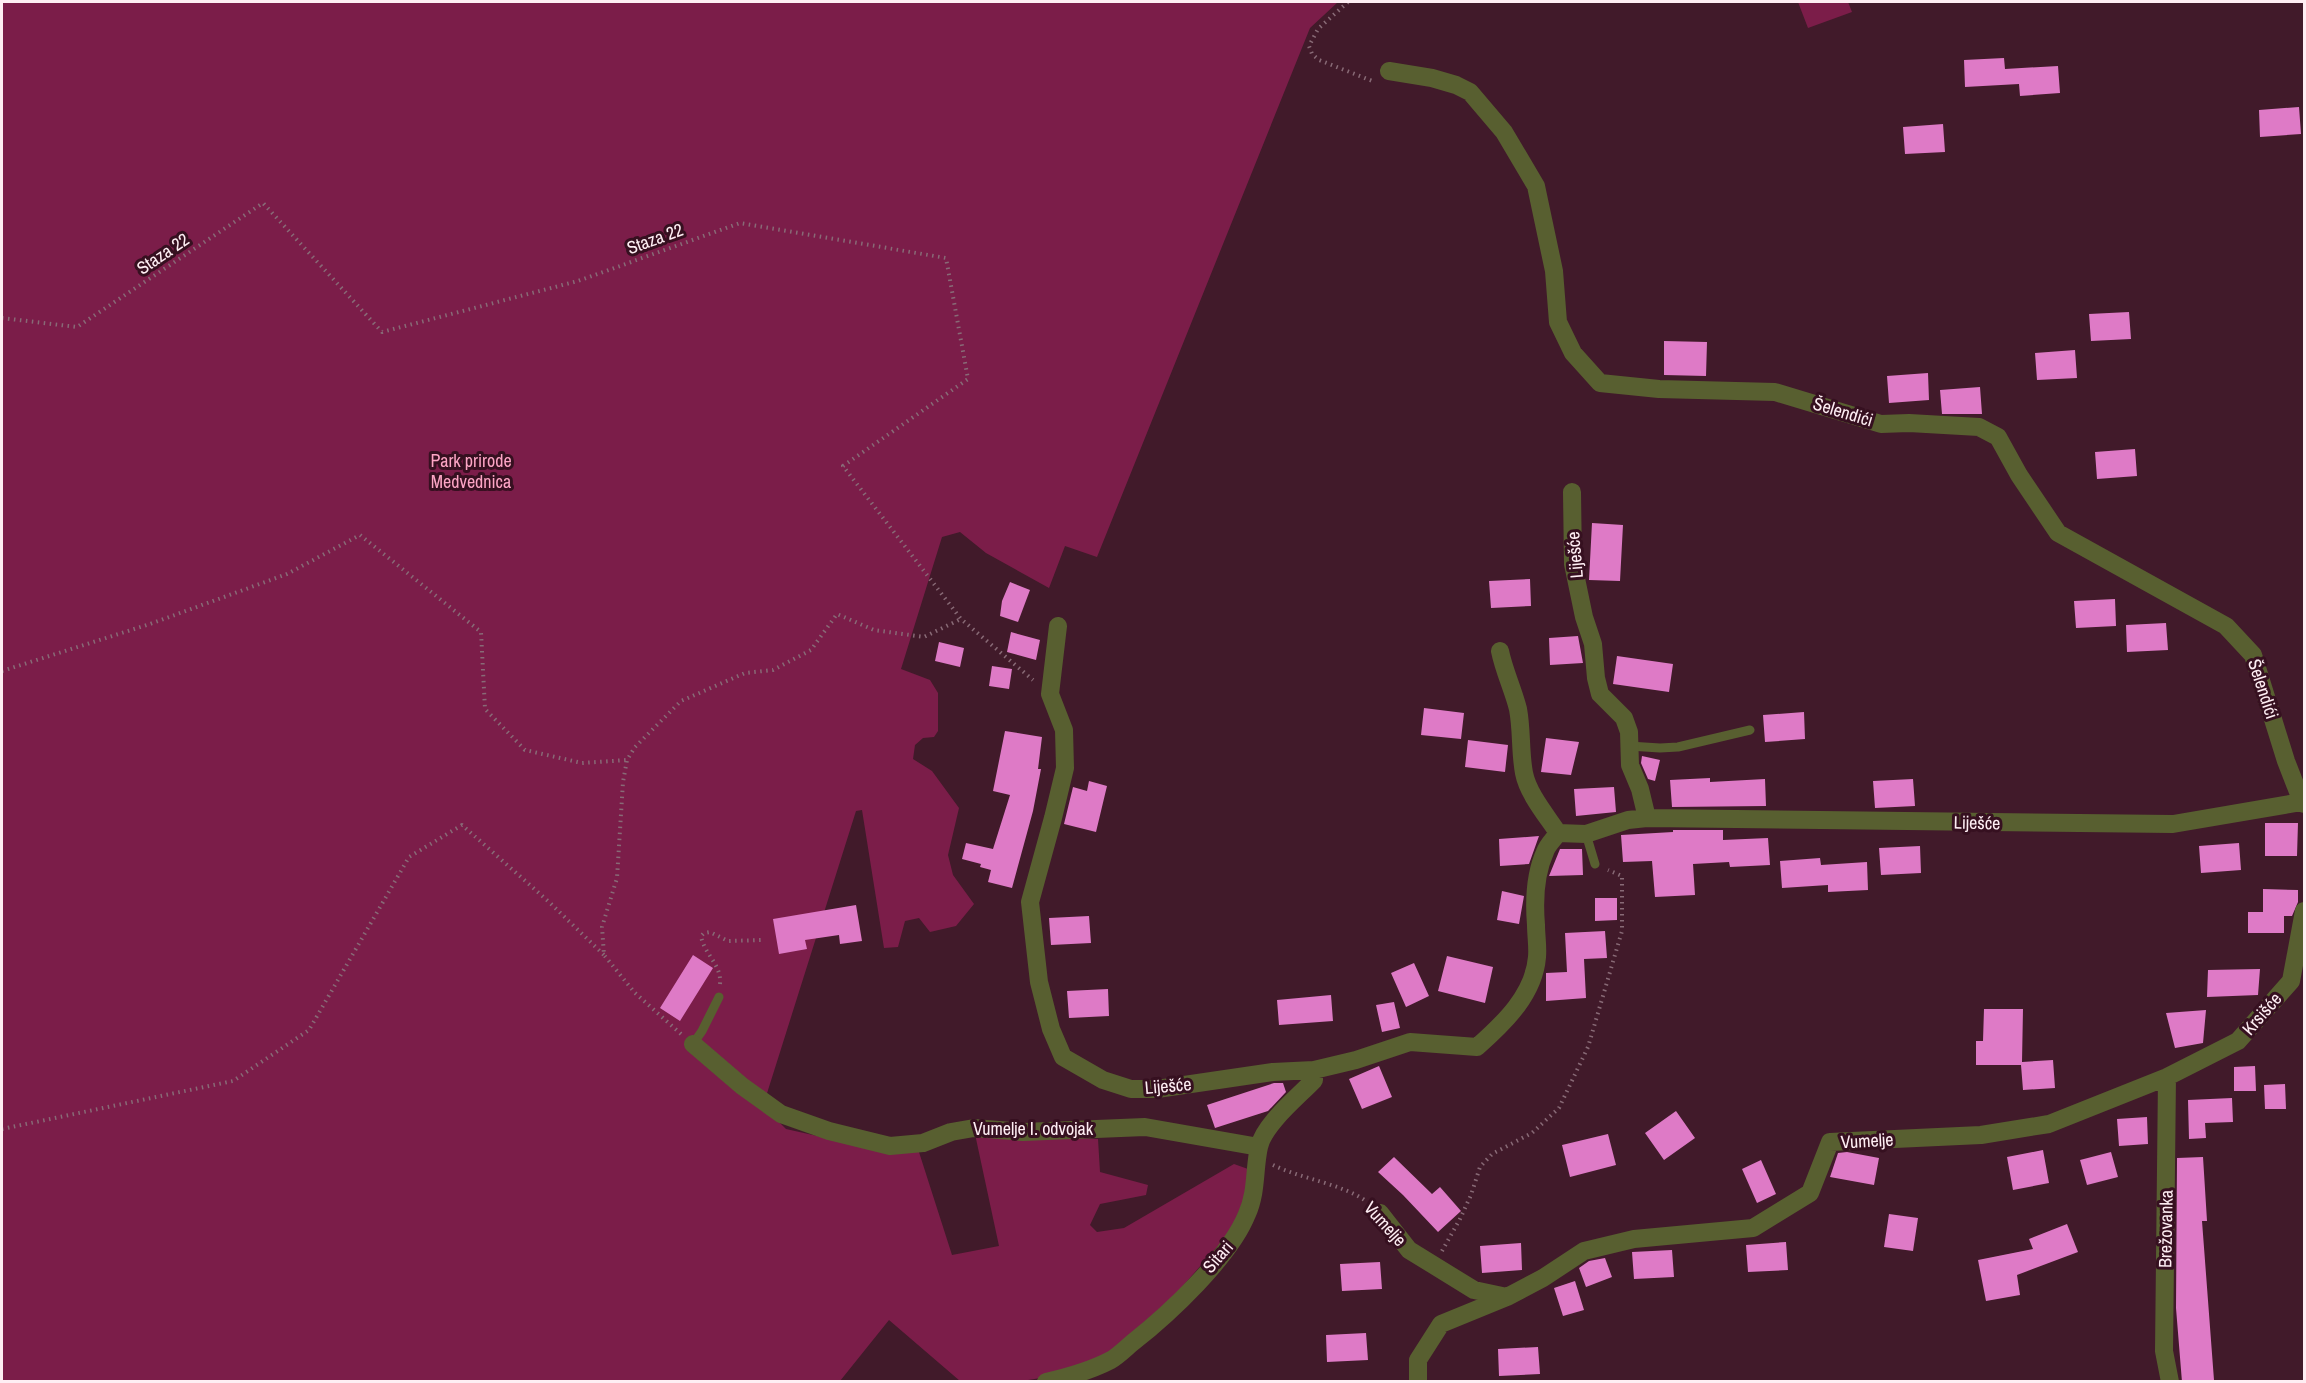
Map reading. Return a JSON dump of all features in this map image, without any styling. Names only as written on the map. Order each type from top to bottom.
[{"type":"street","name":"Šelendići","points":[[1389,71],[1432,78],[1470,92],[1504,132],[1536,186],[1554,271],[1558,322],[1573,353],[1600,383],[1659,389],[1775,392],[1881,424],[1909,423],[1979,427],[1998,436],[2019,476],[2058,533],[2226,626],[2253,655],[2286,761],[2303,803]]},
{"type":"street","name":"Liješće","points":[[1572,492],[1573,564],[1584,617],[1593,644],[1596,678],[1600,694],[1624,718],[1629,732],[1630,765],[1640,789],[1647,818]]},
{"type":"street","name":"Liješće","points":[[1058,626],[1050,694],[1064,730],[1065,768],[1030,902],[1040,982],[1051,1029],[1063,1058],[1103,1080],[1131,1089],[1157,1089],[1273,1072],[1314,1070],[1356,1060],[1410,1042],[1477,1047],[1519,1004],[1532,979],[1537,957],[1535,911],[1538,874],[1545,850],[1558,833],[1586,834],[1628,820],[1647,818],[2173,824],[2303,803]]},
{"type":"street","points":[[1500,651],[1505,674],[1517,707],[1524,775],[1535,798],[1558,833]]},
{"type":"street","name":"Krsišće","points":[[2168,1077],[2238,1041],[2291,981],[2304,911]]},
{"type":"street","name":"Vumelje I. odvojak","points":[[693,1044],[742,1086],[781,1114],[829,1131],[890,1146],[923,1143],[951,1132],[974,1128],[1023,1132],[1145,1127],[1259,1152]]},
{"type":"street","name":"Sitari","points":[[1046,1382],[1081,1373],[1112,1359],[1150,1328],[1188,1292],[1235,1238],[1248,1213],[1256,1185],[1259,1152],[1266,1131],[1314,1080],[1314,1070]]},
{"type":"street","name":"Vumelje","points":[[1418,1382],[1418,1360],[1441,1324],[1507,1297],[1543,1278],[1584,1251],[1635,1239],[1753,1228],[1810,1193],[1830,1142],[1981,1135],[2049,1124],[2168,1077]]},
{"type":"street","name":"Brežovanka","points":[[2168,1077],[2164,1351],[2170,1382]]},
{"type":"street","name":"Vumelje","points":[[1380,1213],[1409,1250],[1474,1290],[1507,1297]]},
{"type":"lane","points":[[1629,746],[1678,747],[1750,730]]},
{"type":"lane","points":[[1586,834],[1595,864]]},
{"type":"lane","points":[[693,1044],[702,1032],[719,997]]},
{"type":"path","points":[[1348,2],[1318,29],[1310,46],[1312,54],[1319,60],[1383,84],[1389,71]]},
{"type":"path","name":"Staza 22","points":[[2,318],[77,327],[263,203],[382,332],[578,281],[740,223],[946,258],[968,379],[843,466],[961,619]]},
{"type":"path","points":[[2,671],[150,624],[287,574],[360,535],[482,632],[485,709],[525,750],[582,763],[627,760]]},
{"type":"path","points":[[604,955],[602,927],[617,878],[622,782],[627,760],[635,747],[681,701],[745,673],[773,670],[811,650],[837,614],[874,630],[924,637],[961,619],[1050,694]]},
{"type":"path","points":[[2,1129],[233,1081],[243,1075],[309,1030],[409,857],[462,825],[548,901],[604,955],[635,993],[693,1044]]},
{"type":"path","points":[[1434,1264],[1471,1196],[1480,1167],[1492,1154],[1532,1133],[1559,1108],[1588,1047],[1622,931],[1622,876],[1595,864]]},
{"type":"path","points":[[719,997],[721,979],[701,936],[710,932],[728,942],[763,940]]},
{"type":"path","name":"Vumelje","points":[[1259,1152],[1293,1174],[1339,1188],[1364,1199],[1380,1213]]},
{"type":"green space","name":"Park prirode Medvednica","points":[[2,2],[1338,2],[1310,28],[1097,557],[1065,546],[1049,588],[986,553],[960,532],[942,537],[901,669],[930,680],[938,693],[938,731],[934,737],[923,738],[915,745],[913,759],[932,771],[959,808],[948,855],[953,875],[974,904],[956,926],[930,932],[919,918],[905,921],[898,947],[884,948],[862,810],[856,811],[763,1106],[786,1129],[844,1142],[918,1149],[952,1255],[999,1246],[975,1134],[1098,1139],[1100,1172],[1148,1185],[1146,1195],[1100,1204],[1090,1225],[1097,1232],[1124,1228],[1234,1164],[1248,1169],[1251,1181],[1231,1231],[1174,1296],[1105,1356],[1053,1376],[1022,1381],[960,1381],[889,1320],[840,1381],[2,1381]]},
{"type":"green space","points":[[1798,2],[1848,2],[1852,12],[1808,28]]},
{"type":"building","points":[[2004,58],[2005,69],[2058,66],[2060,93],[2020,96],[2019,84],[1965,87],[1964,60]]},
{"type":"building","points":[[2299,107],[2301,134],[2260,137],[2259,110]]},
{"type":"building","points":[[1943,124],[1945,152],[1905,154],[1903,127]]},
{"type":"building","points":[[2129,312],[2131,339],[2091,341],[2089,314]]},
{"type":"building","points":[[1664,341],[1707,342],[1706,376],[1664,375]]},
{"type":"building","points":[[2075,350],[2077,378],[2037,380],[2035,353]]},
{"type":"building","points":[[1928,373],[1929,400],[1889,403],[1887,376]]},
{"type":"building","points":[[1980,387],[1982,414],[1942,414],[1940,390]]},
{"type":"building","points":[[2135,449],[2137,476],[2097,479],[2095,452]]},
{"type":"building","points":[[1592,523],[1623,525],[1620,581],[1589,580]]},
{"type":"building","points":[[1530,579],[1531,606],[1491,608],[1489,581]]},
{"type":"building","points":[[1010,582],[1030,590],[1018,622],[1000,616],[1002,601]]},
{"type":"building","points":[[2115,599],[2116,626],[2076,628],[2074,601]]},
{"type":"building","points":[[2166,623],[2168,650],[2127,652],[2126,625]]},
{"type":"building","points":[[1011,632],[1040,640],[1036,660],[1007,652]]},
{"type":"building","points":[[1578,636],[1583,663],[1550,665],[1549,638]]},
{"type":"building","points":[[939,642],[964,648],[960,667],[935,661]]},
{"type":"building","points":[[1617,656],[1673,664],[1669,692],[1613,684]]},
{"type":"building","points":[[992,666],[1012,669],[1009,689],[989,686]]},
{"type":"building","points":[[1424,708],[1464,713],[1461,739],[1421,735]]},
{"type":"building","points":[[1804,712],[1805,739],[1765,742],[1763,715]]},
{"type":"building","points":[[1005,731],[1042,737],[1038,769],[1041,769],[1033,811],[1012,888],[988,882],[991,870],[980,867],[981,864],[962,859],[966,843],[993,849],[1010,795],[993,791]]},
{"type":"building","points":[[1546,738],[1579,742],[1571,775],[1541,772]]},
{"type":"building","points":[[1468,740],[1508,745],[1505,772],[1465,767]]},
{"type":"building","points":[[1642,756],[1660,760],[1655,781],[1648,779],[1641,763]]},
{"type":"building","points":[[1710,778],[1710,782],[1765,779],[1766,806],[1672,807],[1670,780]]},
{"type":"building","points":[[1913,779],[1915,806],[1875,808],[1873,781]]},
{"type":"building","points":[[1089,781],[1107,786],[1096,832],[1064,824],[1073,787],[1087,791]]},
{"type":"building","points":[[1614,787],[1616,812],[1576,816],[1574,789]]},
{"type":"building","points":[[2265,823],[2298,823],[2297,856],[2265,856]]},
{"type":"building","points":[[1673,830],[1723,830],[1723,840],[1768,838],[1770,865],[1730,867],[1729,862],[1693,864],[1695,895],[1655,897],[1652,861],[1623,862],[1621,835],[1673,832]]},
{"type":"building","points":[[1539,836],[1529,864],[1500,866],[1499,839]]},
{"type":"building","points":[[2239,843],[2241,870],[2201,873],[2199,846]]},
{"type":"building","points":[[1920,846],[1921,873],[1881,875],[1879,848]]},
{"type":"building","points":[[1560,849],[1582,849],[1583,875],[1549,876]]},
{"type":"building","points":[[1820,858],[1821,865],[1867,862],[1868,890],[1828,892],[1828,885],[1782,888],[1780,861]]},
{"type":"building","points":[[2263,889],[2298,890],[2298,902],[2292,916],[2284,916],[2284,933],[2248,933],[2248,912],[2263,912]]},
{"type":"building","points":[[1502,891],[1524,896],[1519,924],[1497,920]]},
{"type":"building","points":[[1595,898],[1617,898],[1617,920],[1595,921]]},
{"type":"building","points":[[856,905],[862,941],[840,944],[839,935],[805,940],[807,949],[779,954],[773,919]]},
{"type":"building","points":[[1089,916],[1091,943],[1051,945],[1049,918]]},
{"type":"building","points":[[1605,931],[1607,958],[1584,959],[1586,998],[1546,1001],[1546,973],[1567,972],[1565,933]]},
{"type":"building","points":[[693,955],[713,968],[680,1021],[660,1008]]},
{"type":"building","points":[[1447,956],[1493,967],[1485,1003],[1438,991]]},
{"type":"building","points":[[1414,963],[1429,996],[1406,1007],[1391,973]]},
{"type":"building","points":[[2260,969],[2258,995],[2207,997],[2208,970]]},
{"type":"building","points":[[1108,989],[1109,1016],[1069,1018],[1067,991]]},
{"type":"building","points":[[1331,995],[1333,1021],[1279,1025],[1277,1000]]},
{"type":"building","points":[[1394,1002],[1400,1028],[1382,1032],[1376,1005]]},
{"type":"building","points":[[1984,1009],[2023,1009],[2022,1062],[2053,1060],[2055,1088],[2023,1090],[2021,1065],[1976,1065],[1976,1041],[1983,1041]]},
{"type":"building","points":[[2206,1010],[2203,1043],[2175,1048],[2166,1013]]},
{"type":"building","points":[[1379,1066],[1392,1097],[1362,1109],[1349,1079]]},
{"type":"building","points":[[2255,1066],[2256,1091],[2234,1091],[2234,1067]]},
{"type":"building","points":[[1274,1083],[1283,1083],[1286,1092],[1268,1111],[1215,1128],[1207,1105]]},
{"type":"building","points":[[2285,1084],[2286,1109],[2265,1109],[2264,1085]]},
{"type":"building","points":[[2232,1098],[2233,1122],[2205,1123],[2206,1138],[2189,1139],[2188,1100]]},
{"type":"building","points":[[1676,1111],[1695,1138],[1664,1160],[1645,1133]]},
{"type":"building","points":[[2147,1117],[2148,1144],[2119,1146],[2117,1119]]},
{"type":"building","points":[[1608,1134],[1616,1165],[1570,1177],[1562,1145]]},
{"type":"building","points":[[2043,1150],[2049,1183],[2013,1190],[2007,1157]]},
{"type":"building","points":[[1847,1152],[1879,1158],[1874,1185],[1830,1177],[1838,1153]]},
{"type":"building","points":[[2111,1152],[2118,1177],[2087,1185],[2080,1160]]},
{"type":"building","points":[[1394,1157],[1432,1194],[1440,1187],[1461,1211],[1438,1232],[1378,1172]]},
{"type":"building","points":[[2203,1157],[2207,1221],[2202,1221],[2214,1380],[2182,1382],[2176,1308],[2177,1158]]},
{"type":"building","points":[[1761,1160],[1776,1194],[1757,1203],[1742,1169]]},
{"type":"building","points":[[1889,1214],[1918,1218],[1913,1251],[1884,1247]]},
{"type":"building","points":[[2067,1224],[2078,1252],[2017,1275],[2020,1295],[1986,1301],[1978,1260],[2033,1249],[2029,1239]]},
{"type":"building","points":[[1786,1242],[1788,1270],[1748,1272],[1746,1245]]},
{"type":"building","points":[[1521,1243],[1522,1270],[1482,1273],[1480,1246]]},
{"type":"building","points":[[1672,1250],[1674,1277],[1634,1279],[1632,1252]]},
{"type":"building","points":[[1605,1258],[1612,1277],[1586,1287],[1579,1268],[1589,1261]]},
{"type":"building","points":[[1380,1262],[1382,1289],[1342,1291],[1340,1264]]},
{"type":"building","points":[[1575,1281],[1584,1310],[1563,1316],[1554,1288]]},
{"type":"building","points":[[1366,1333],[1368,1360],[1327,1362],[1326,1335]]},
{"type":"building","points":[[1538,1347],[1540,1374],[1499,1376],[1498,1349]]}]
